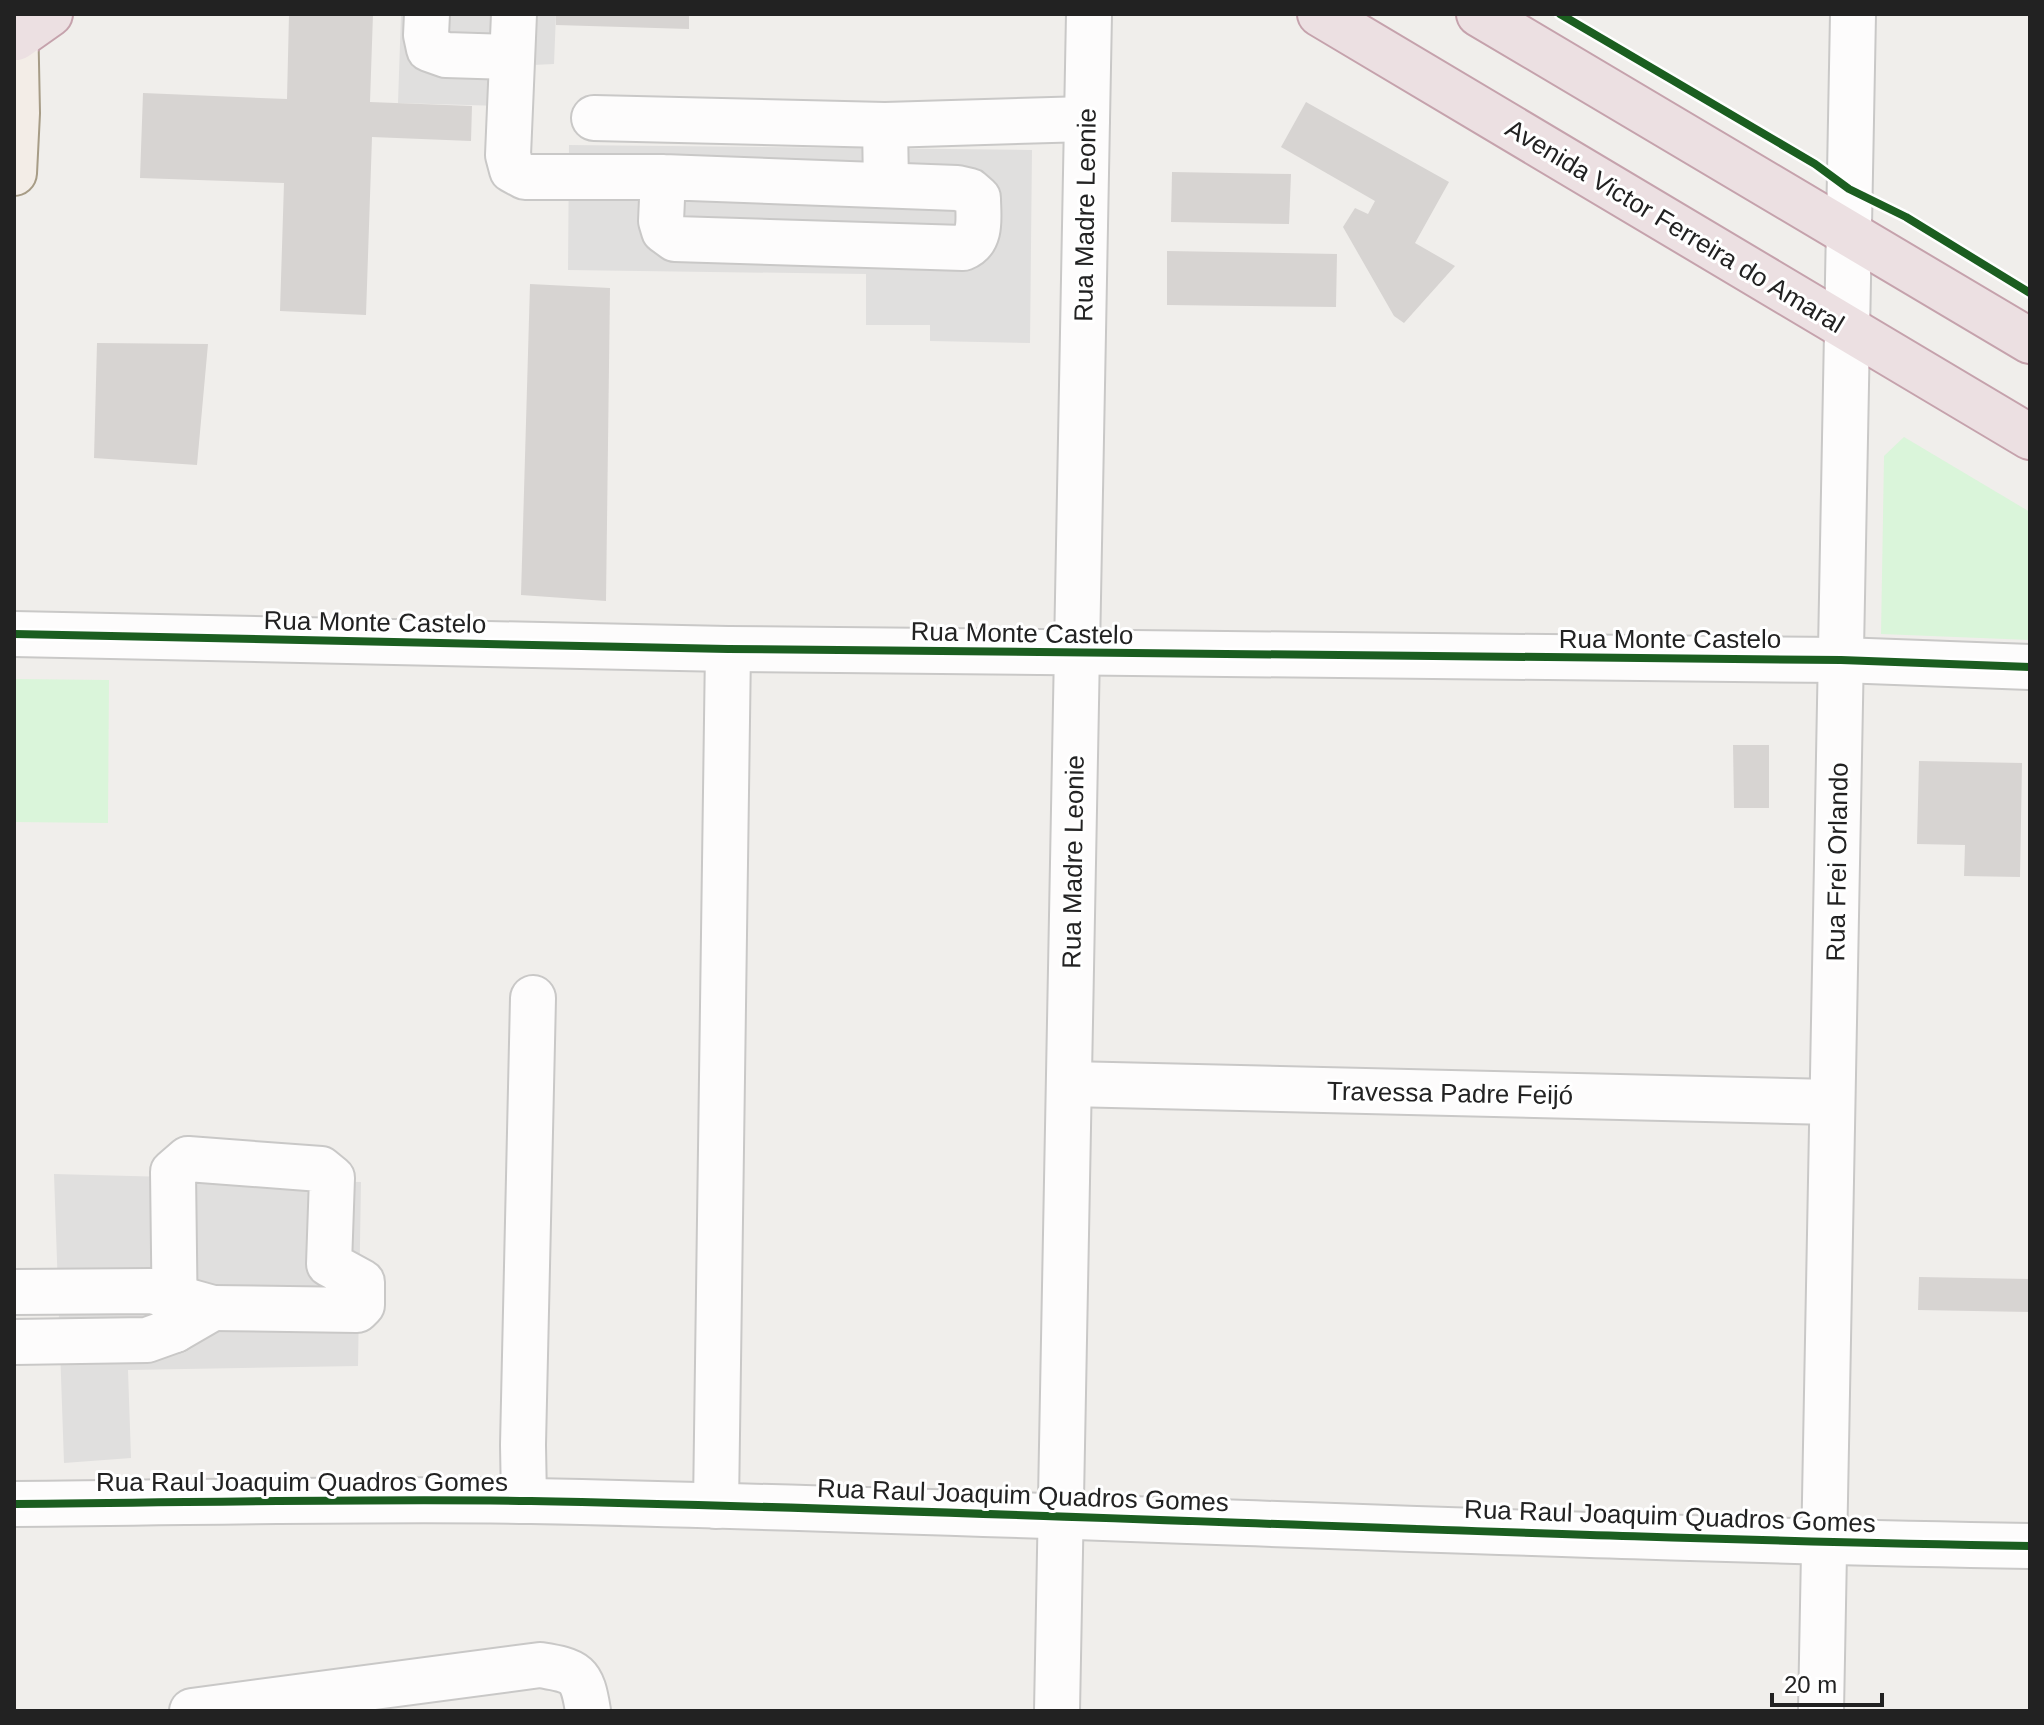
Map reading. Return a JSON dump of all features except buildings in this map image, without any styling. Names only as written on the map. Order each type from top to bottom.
[{"type":"highway","name":"Avenida Victor Ferreira do Amaral","points":[[1320,14],[2030,437]]},
{"type":"highway","points":[[1479,14],[2030,341]]},
{"type":"main road","points":[[14,173],[24,26]]},
{"type":"street","points":[[427,14],[429,49],[446,55],[511,57]]},
{"type":"street","points":[[514,14],[508,155],[512,170],[525,177],[663,177],[957,188],[970,191],[978,198],[977,237],[972,245],[963,248],[675,239],[664,231],[661,221],[663,177]]},
{"type":"street","name":"Rua Madre Leonie","points":[[1057,1711],[1089,14]]},
{"type":"street","name":"Rua Frei Orlando","points":[[1821,1711],[1853,14]]},
{"type":"street","points":[[594,118],[885,125],[1087,119]]},
{"type":"street","points":[[885,125],[886,185]]},
{"type":"street","name":"Rua Monte Castelo","points":[[14,634],[1077,654],[1841,660],[2030,667]]},
{"type":"street","points":[[716,1506],[728,649]]},
{"type":"street","points":[[524,1501],[533,998]]},
{"type":"street","name":"Travessa Padre Feijó","points":[[1069,1084],[1832,1102]]},
{"type":"street","points":[[14,1292],[152,1291],[187,1312],[357,1310],[362,1305],[362,1282],[329,1264],[332,1178],[321,1169],[188,1159],[178,1166],[173,1172],[187,1312]]},
{"type":"street","points":[[14,1342],[147,1340],[187,1312]]},
{"type":"street","name":"Rua Raul Joaquim Quadros Gomes","points":[[14,1504],[524,1501],[1060,1514],[1825,1543],[2030,1546]]},
{"type":"street","points":[[192,1711],[540,1665],[572,1670],[584,1684],[588,1711]]},
{"type":"green space","points":[[1904,437],[2030,512],[2030,640],[1881,634],[1884,456]]},
{"type":"green space","points":[[14,679],[109,680],[108,823],[14,822]]},
{"type":"shaded area","points":[[401,14],[556,14],[554,64],[533,65],[532,107],[398,103]]},
{"type":"shaded area","points":[[569,145],[1032,150],[1030,343],[930,341],[930,325],[866,325],[866,274],[568,270]]},
{"type":"shaded area","points":[[54,1174],[361,1182],[358,1366],[128,1370],[131,1458],[64,1463]]},
{"type":"cycle path","points":[[1560,14],[1815,164],[1849,189],[1906,217],[2030,293]]},
{"type":"cycle path","points":[[14,634],[728,649],[1841,660],[2030,667]]},
{"type":"cycle path","points":[[14,1504],[531,1501],[2030,1546]]}]
